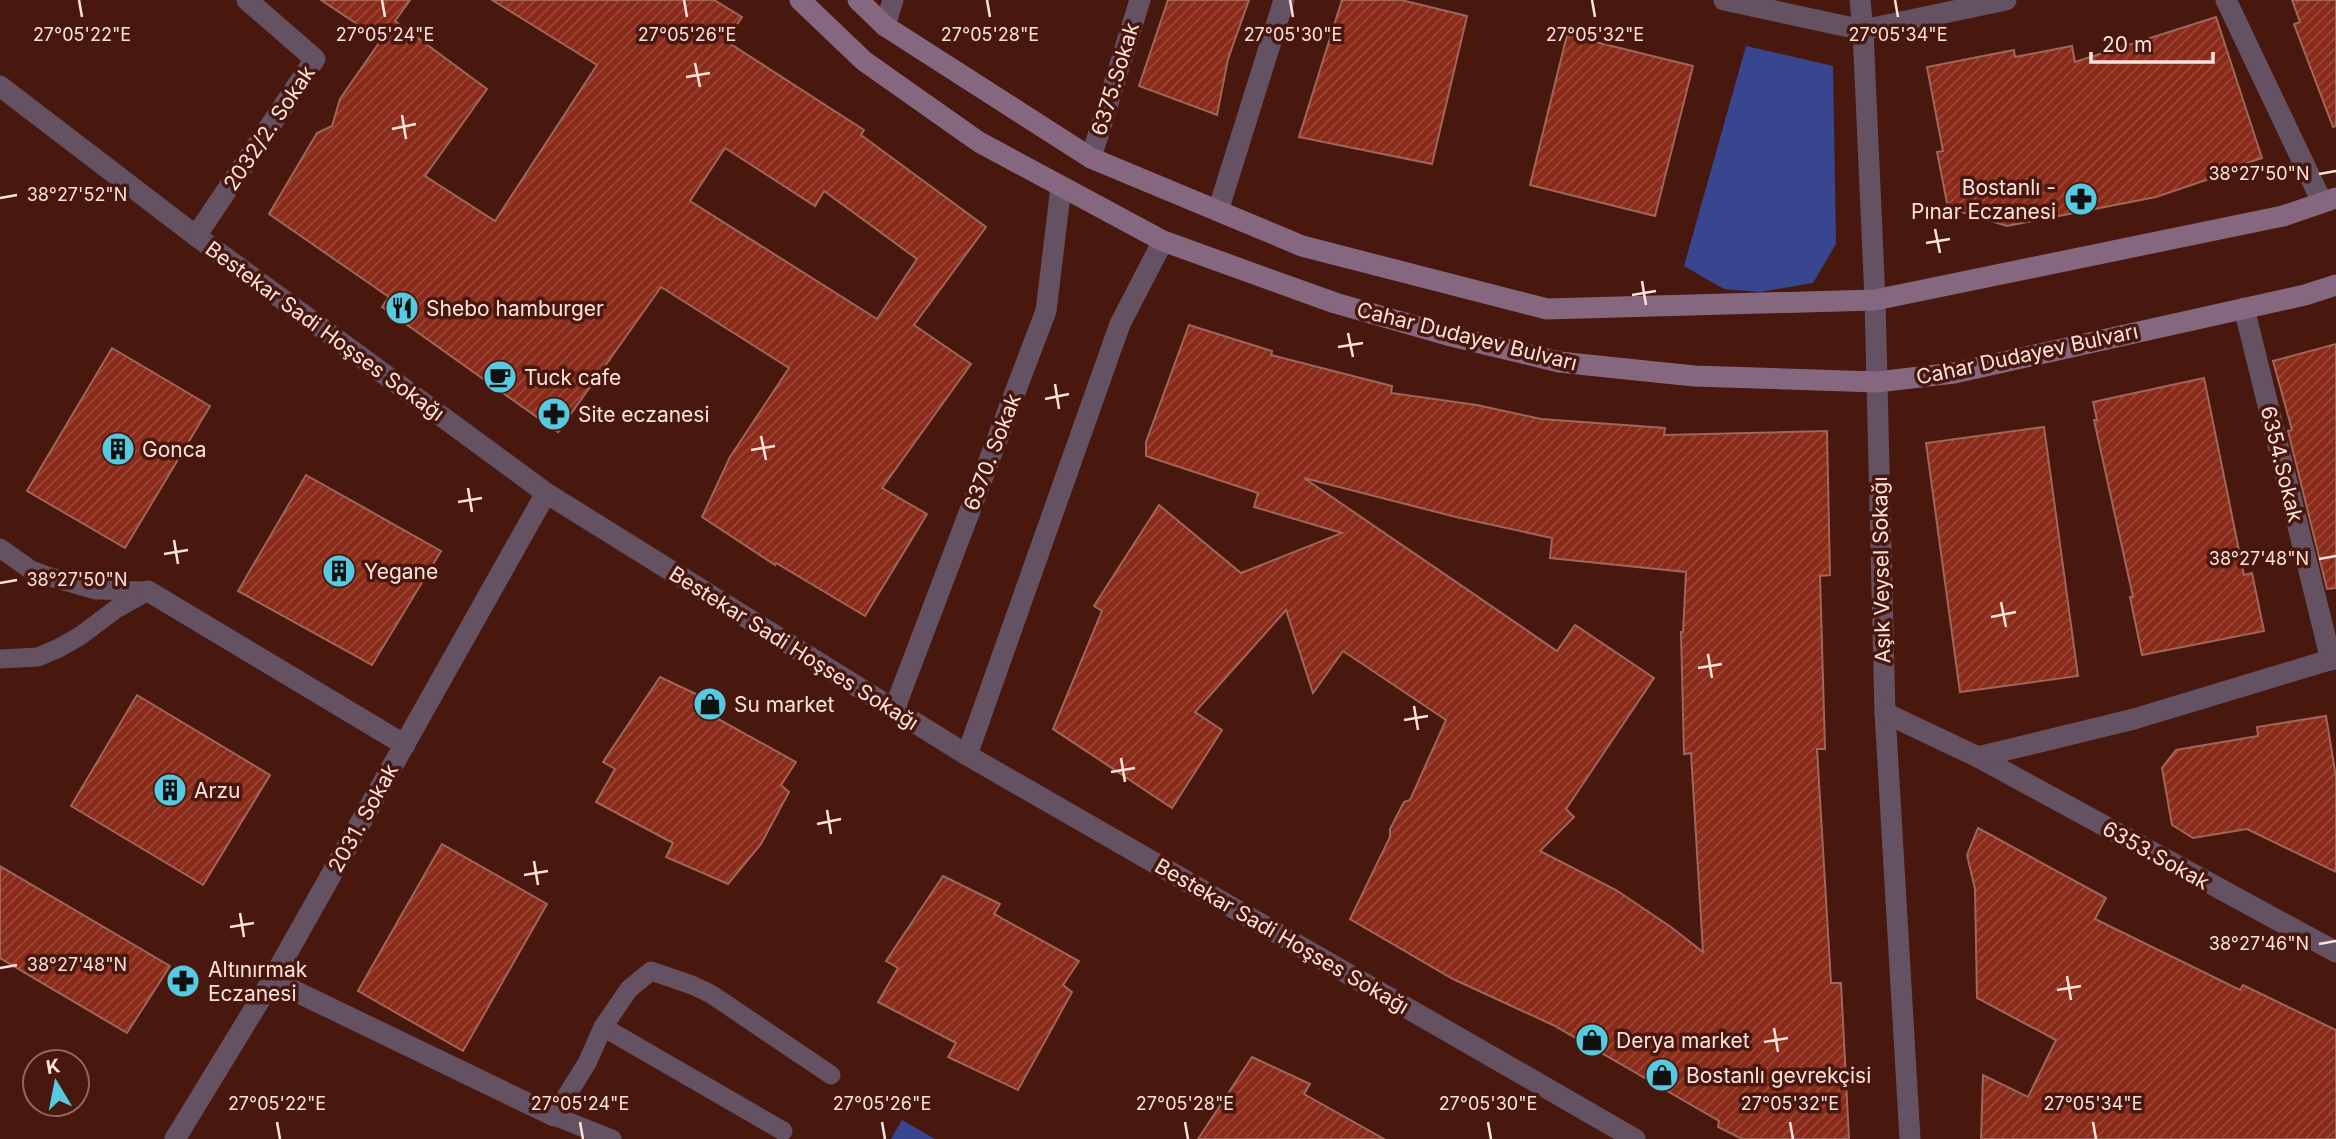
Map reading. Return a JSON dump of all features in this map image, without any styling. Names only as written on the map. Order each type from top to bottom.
[{"type":"main road","name":"Cahar Dudayev Bulvarı","points":[[800,0],[864,61],[979,142],[1163,241],[1335,303],[1447,335],[1559,362],[1694,376],[1877,382],[1955,373],[2305,295],[2336,285]]},
{"type":"main road","points":[[858,0],[885,26],[1091,158],[1302,246],[1547,309],[1875,300],[2283,216],[2329,200]]},
{"type":"street","name":"2032/2. Sokak","points":[[196,236],[315,60],[247,0]]},
{"type":"street","points":[[885,26],[892,0]]},
{"type":"street","name":"6375.Sokak","points":[[1091,158],[1140,0]]},
{"type":"street","points":[[1218,211],[1284,0]]},
{"type":"street","points":[[1724,0],[1863,30],[2006,0]]},
{"type":"street","name":"Aşık Veysel Sokağı","points":[[1860,0],[1875,300],[1885,713],[1910,1139]]},
{"type":"street","points":[[2225,0],[2329,200]]},
{"type":"street","name":"Bestekar Sadi Hoşses Sokağı","points":[[0,86],[196,236],[546,493],[967,755],[1635,1139]]},
{"type":"street","name":"6370. Sokak","points":[[894,710],[1046,311],[1061,187]]},
{"type":"street","points":[[967,755],[1120,324],[1163,241]]},
{"type":"street","name":"6354.Sokak","points":[[2244,308],[2333,659]]},
{"type":"street","name":"2031. Sokak","points":[[175,1139],[272,980],[546,493]]},
{"type":"street","points":[[148,591],[405,745]]},
{"type":"street","points":[[1978,757],[2134,719],[2333,659]]},
{"type":"street","name":"6353.Sokak","points":[[1885,713],[1978,757],[2336,952]]},
{"type":"street","points":[[272,980],[554,1116]]},
{"type":"lane","points":[[0,548],[30,570],[47,576],[96,590],[148,591]]},
{"type":"lane","points":[[0,659],[38,656],[59,648],[116,609],[148,591]]},
{"type":"lane","points":[[612,1139],[554,1116],[587,1063],[603,1027],[629,989],[651,971],[692,985],[711,995],[831,1074]]},
{"type":"lane","points":[[603,1027],[783,1131]]},
{"type":"shaded area","points":[[1746,46],[1833,66],[1836,244],[1813,283],[1760,292],[1724,289],[1684,266]]},
{"type":"shaded area","points":[[902,1120],[935,1139],[891,1139]]},
{"type":"building","points":[[321,0],[410,0],[395,21],[487,89],[425,176],[495,221],[597,65],[492,0],[714,0],[742,17],[726,41],[864,130],[861,135],[986,227],[914,325],[971,364],[882,488],[927,514],[865,616],[776,563],[775,565],[702,517],[730,457],[789,368],[661,287],[558,432],[382,307],[389,297],[269,214],[317,133],[332,126],[340,99],[381,40]],"holes":[[[725,148],[815,206],[824,191],[917,259],[877,319],[690,201]]]},
{"type":"building","points":[[1168,0],[1249,0],[1228,59],[1217,115],[1139,86]]},
{"type":"building","points":[[1342,0],[1401,0],[1467,16],[1432,164],[1299,137]]},
{"type":"building","points":[[2292,0],[2336,0],[2336,126],[2333,127],[2294,24],[2300,22]]},
{"type":"building","points":[[2216,17],[2262,158],[2156,197],[2007,226],[1948,208],[1937,152],[1943,151],[1927,67],[2014,50],[2015,57],[2072,46],[2075,62]]},
{"type":"building","points":[[1567,35],[1693,66],[1655,216],[1530,185]]},
{"type":"building","points":[[1189,325],[1272,351],[1271,355],[1392,386],[1391,393],[1477,405],[1541,419],[1665,428],[1664,435],[1827,431],[1830,575],[1820,576],[1825,749],[1817,749],[1831,983],[1841,983],[1849,1139],[1742,1139],[1718,1127],[1719,1121],[1553,1025],[1453,979],[1350,919],[1390,837],[1390,829],[1404,802],[1410,800],[1446,720],[1343,651],[1313,693],[1286,610],[1195,712],[1222,730],[1172,808],[1053,729],[1102,611],[1094,606],[1159,505],[1241,573],[1342,533],[1254,507],[1258,493],[1146,456],[1146,442]],"holes":[[[1304,478],[1456,517],[1552,538],[1550,558],[1686,572],[1681,632],[1684,754],[1691,753],[1703,952],[1616,890],[1540,851],[1574,817],[1566,809],[1654,678],[1575,625],[1557,651]]]},
{"type":"building","points":[[2336,344],[2336,588],[2327,589],[2288,431],[2292,430],[2273,361]]},
{"type":"building","name":"Gonca","points":[[112,348],[210,406],[125,548],[27,491]]},
{"type":"building","points":[[2204,378],[2244,575],[2252,573],[2264,631],[2142,655],[2130,597],[2133,597],[2094,420],[2097,420],[2093,402]]},
{"type":"building","points":[[2044,427],[2078,676],[1960,692],[1926,443]]},
{"type":"building","name":"Yegane","points":[[306,475],[441,551],[372,665],[238,591]]},
{"type":"building","points":[[660,677],[717,704],[711,715],[796,762],[781,785],[789,792],[761,844],[728,884],[666,857],[673,843],[596,802],[615,769],[603,762]]},
{"type":"building","name":"Arzu","points":[[137,695],[270,775],[203,885],[71,806]]},
{"type":"building","points":[[2326,716],[2336,777],[2336,872],[2247,829],[2193,838],[2172,825],[2162,768],[2176,750],[2258,736],[2257,727]]},
{"type":"building","points":[[1978,828],[2106,898],[2095,919],[2240,990],[2243,985],[2336,1030],[2336,1139],[1981,1139],[1983,1075],[2028,1097],[2056,1040],[1977,998],[1975,889],[1967,855]]},
{"type":"building","points":[[442,844],[547,904],[463,1051],[358,991]]},
{"type":"building","points":[[0,866],[170,966],[127,1033],[0,958]]},
{"type":"building","points":[[943,876],[1000,904],[994,914],[1079,961],[1063,985],[1072,992],[1018,1090],[948,1057],[956,1043],[878,1002],[898,968],[886,961]]},
{"type":"building","points":[[1252,1057],[1310,1084],[1304,1094],[1384,1139],[1198,1139]]},
{"type":"place","name":"Bostanlı - Pınar Eczanesi","points":[[2081,199]]},
{"type":"place","name":"Shebo hamburger","points":[[402,308]]},
{"type":"place","name":"Tuck cafe","points":[[500,377]]},
{"type":"place","name":"Site eczanesi","points":[[554,414]]},
{"type":"place","name":"Gonca","points":[[118,449]]},
{"type":"place","name":"Yegane","points":[[339,571]]},
{"type":"place","name":"Su market","points":[[710,704]]},
{"type":"place","name":"Arzu","points":[[170,790]]},
{"type":"place","name":"Altınırmak Eczanesi","points":[[183,981]]},
{"type":"place","name":"Derya market","points":[[1592,1040]]},
{"type":"place","name":"Bostanlı gevrekçisi","points":[[1662,1075]]}]
